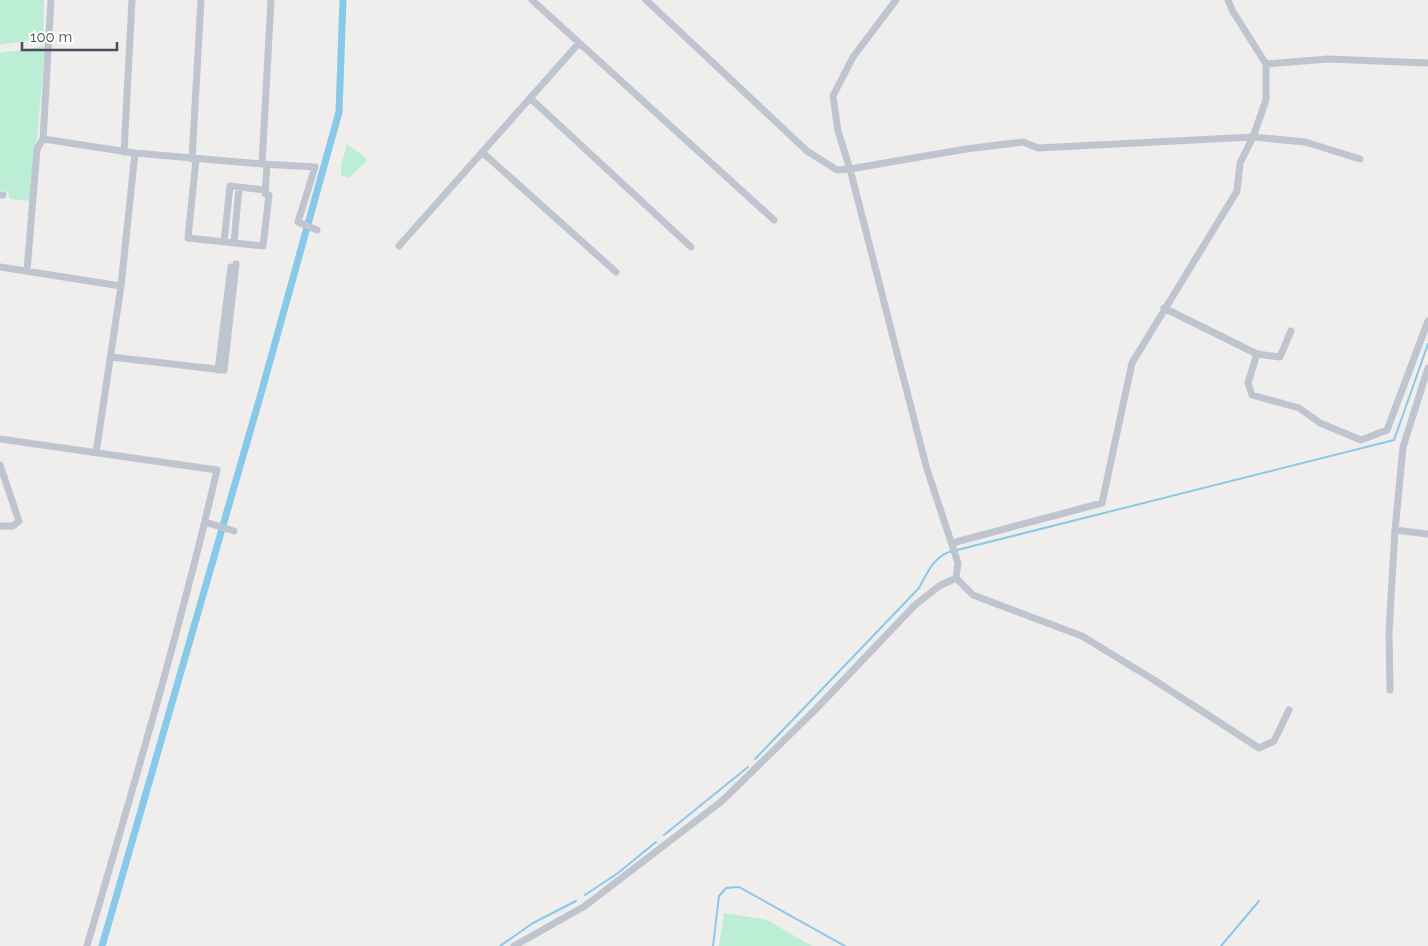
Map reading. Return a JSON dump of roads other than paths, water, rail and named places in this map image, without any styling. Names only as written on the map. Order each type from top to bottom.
[{"type":"street","points":[[27,271],[37,149],[43,139],[51,0]]},
{"type":"street","points":[[124,152],[132,0]]},
{"type":"street","points":[[201,0],[194,159],[188,238],[264,246],[269,194],[265,194],[264,165],[271,0]]},
{"type":"street","points":[[532,0],[774,220]]},
{"type":"street","points":[[646,0],[807,151],[837,170],[966,149],[1023,142],[1038,148],[1253,137],[1305,142],[1360,160]]},
{"type":"street","points":[[896,0],[853,57],[833,96],[838,131],[850,169],[926,466],[958,563],[956,578]]},
{"type":"street","points":[[953,548],[1102,504],[1132,363],[1237,191],[1240,163],[1253,137],[1266,100],[1266,64],[1232,10],[1228,0]]},
{"type":"street","points":[[399,246],[579,43]]},
{"type":"street","points":[[1266,64],[1328,59],[1428,62]]},
{"type":"street","points":[[530,98],[691,247]]},
{"type":"street","points":[[43,139],[124,152],[264,165],[314,167],[298,222],[317,230]]},
{"type":"street","points":[[482,152],[616,272]]},
{"type":"street","points":[[96,452],[121,286],[135,153]]},
{"type":"street","points":[[224,242],[230,186],[266,190]]},
{"type":"street","points":[[234,243],[239,187]]},
{"type":"street","points":[[111,357],[224,370],[233,265]]},
{"type":"street","points":[[0,267],[121,286]]},
{"type":"street","points":[[1164,308],[1257,354],[1280,357],[1291,331]]},
{"type":"street","points":[[1257,354],[1248,383],[1252,395],[1299,408],[1320,423],[1361,440],[1388,430],[1428,321]]},
{"type":"street","points":[[1390,690],[1389,632],[1395,530],[1404,441],[1428,368]]},
{"type":"street","points":[[0,439],[217,470],[205,522],[139,769],[88,946]]},
{"type":"street","points":[[0,465],[20,521],[13,526],[0,526]]},
{"type":"street","points":[[205,522],[234,531]]},
{"type":"street","points":[[1395,530],[1428,534]]},
{"type":"street","points":[[956,578],[973,595],[1082,636],[1259,748],[1274,741],[1289,710]]},
{"type":"street","points":[[514,946],[585,906],[722,801],[816,709],[914,606],[939,586],[956,578]]},
{"type":"waterway","points":[[102,946],[262,390],[339,112],[343,0]]},
{"type":"waterway","points":[[957,550],[1394,440],[1428,344]]},
{"type":"waterway","points":[[755,759],[919,588],[936,561],[952,551]]},
{"type":"waterway","points":[[664,835],[748,767]]},
{"type":"waterway","points":[[585,895],[618,873],[656,842]]},
{"type":"waterway","points":[[713,946],[719,896],[726,888],[739,887],[845,946]]},
{"type":"waterway","points":[[500,946],[533,923],[576,901]]},
{"type":"waterway","points":[[1221,946],[1259,901]]}]
